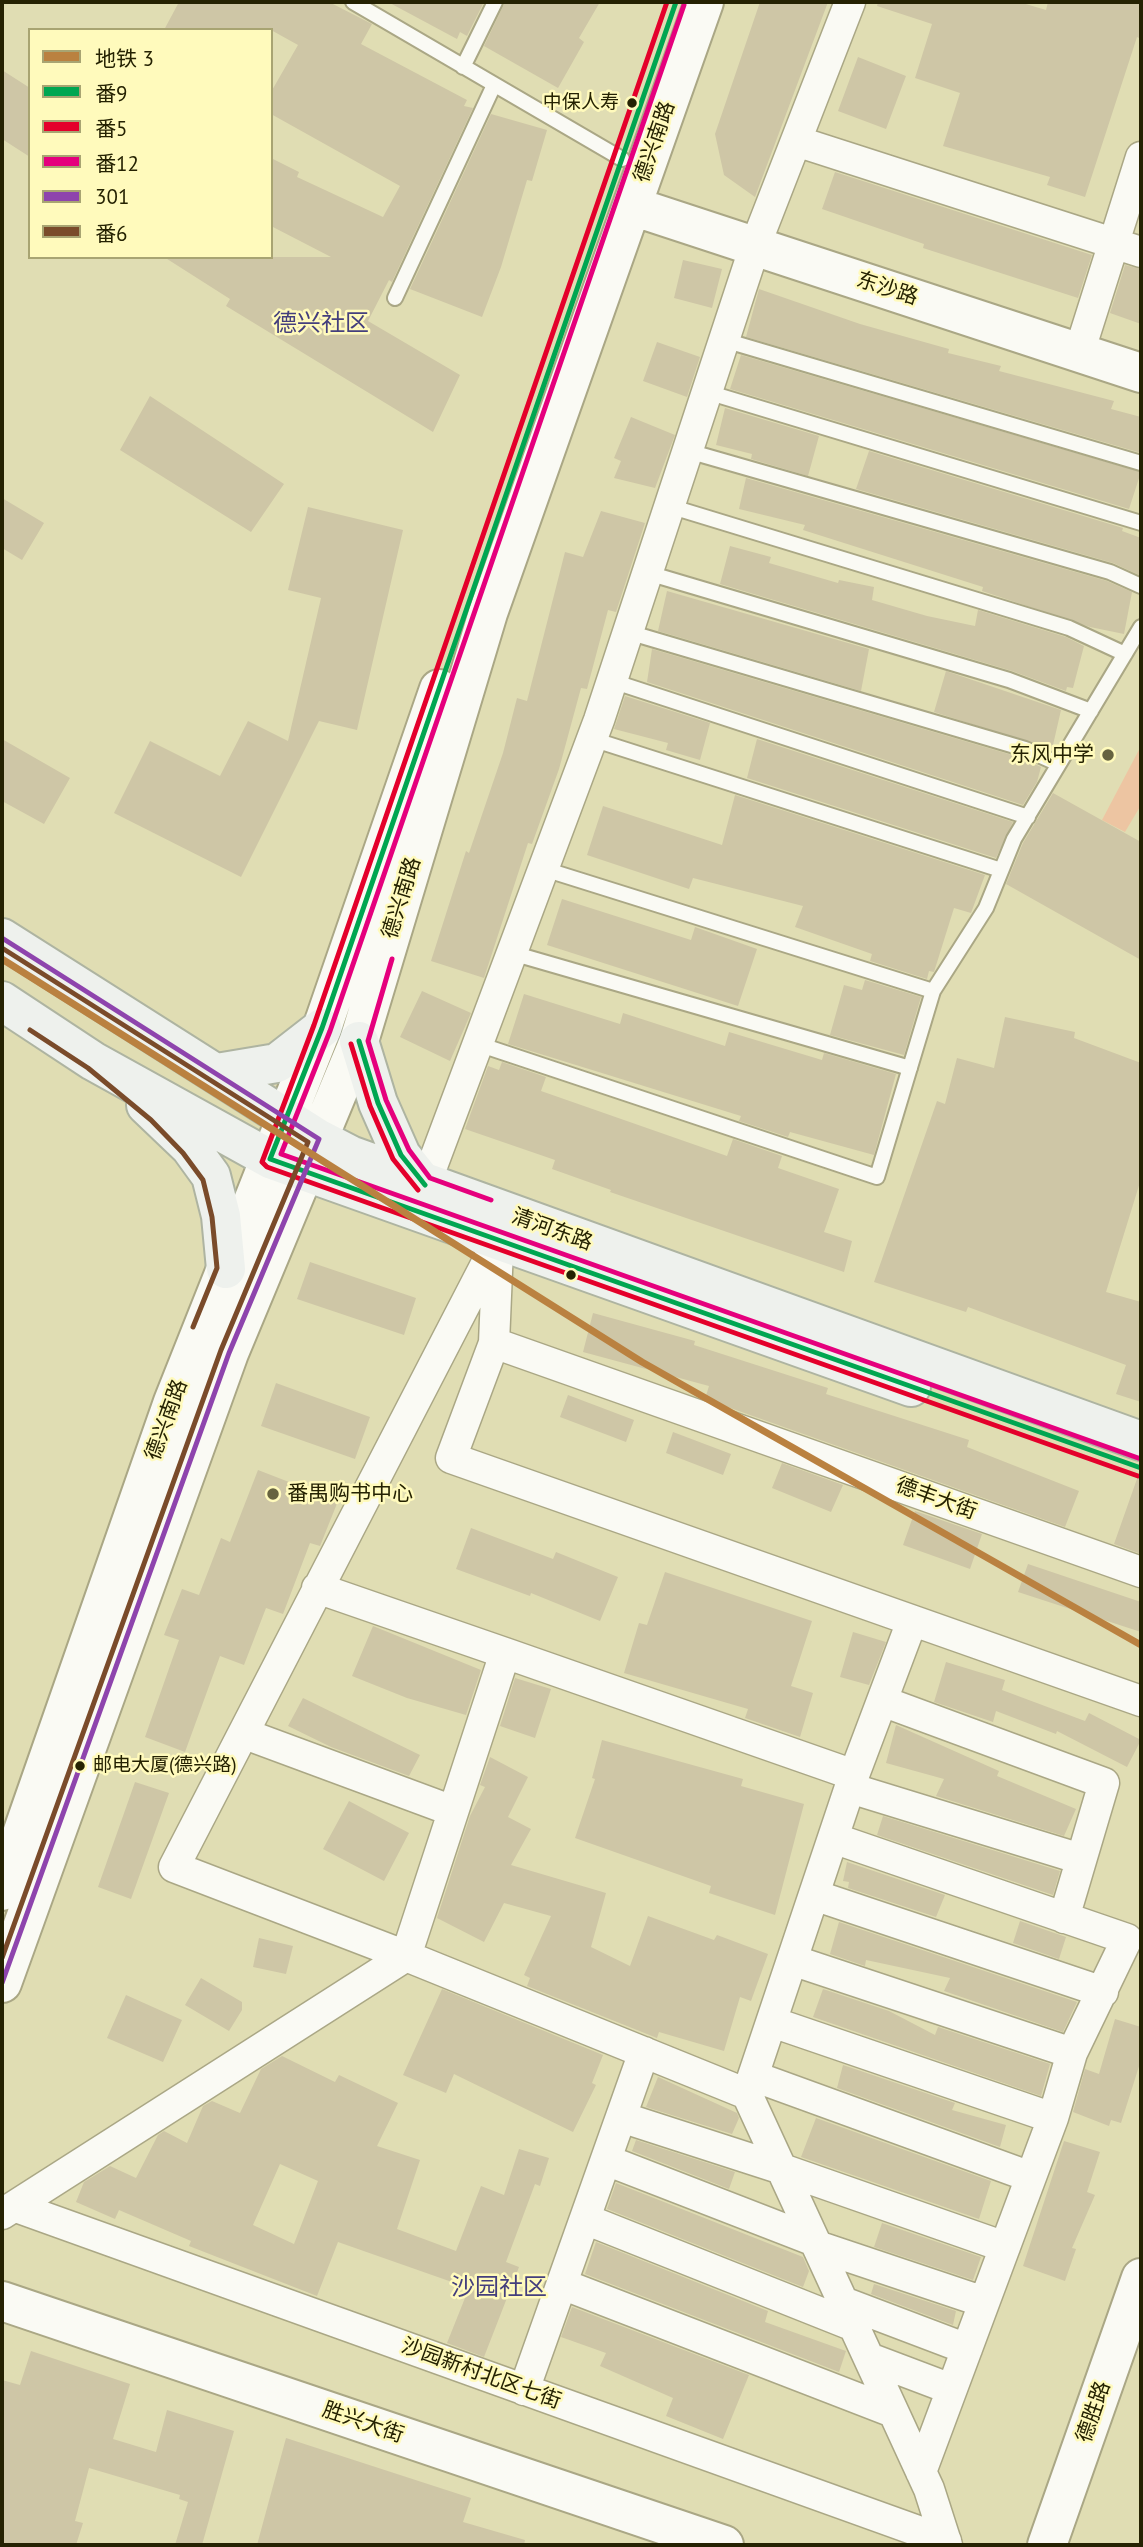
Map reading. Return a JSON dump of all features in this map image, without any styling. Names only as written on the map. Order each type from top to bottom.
[{"type":"main road","name":"德兴南路","points":[[2,1891],[173,1402],[322,1028],[677,2]]},
{"type":"main road","name":"德兴南路","points":[[2,1983],[229,1353],[359,1041],[488,612],[704,2]]},
{"type":"main road","name":"东沙路","points":[[632,206],[1141,373]]},
{"type":"main road","name":"清河东路","points":[[2,938],[286,1117],[312,1155],[498,1241],[1141,1468]]},
{"type":"main road","name":"清河东路","points":[[2,1001],[93,1061],[270,1159],[350,1155],[425,1185],[1141,1441]]},
{"type":"main road","points":[[122,1013],[93,1061],[158,1114],[190,1147],[211,1176],[221,1216],[226,1269]]},
{"type":"main road","points":[[217,1073],[276,1063],[322,1028]]},
{"type":"main road","points":[[359,1041],[378,1103],[401,1155],[425,1185]]},
{"type":"main road","name":"德胜路","points":[[1047,2545],[1141,2278]]},
{"type":"main road","name":"胜兴大街","points":[[2,2301],[724,2545]]},
{"type":"street","points":[[425,1185],[592,739],[755,246],[850,2]]},
{"type":"street","points":[[796,141],[1128,248]]},
{"type":"street","points":[[1079,353],[1128,248],[1141,157]]},
{"type":"street","points":[[498,1241],[494,1343],[451,1458],[1141,1702]]},
{"type":"street","points":[[498,1241],[174,1867],[406,1956],[644,2052],[1031,2177]]},
{"type":"street","name":"德丰大街","points":[[494,1343],[1141,1572]]},
{"type":"street","points":[[317,1588],[505,1653],[852,1782],[1080,1859]]},
{"type":"street","points":[[912,1621],[852,1782],[750,2085],[782,2169],[921,2472],[946,2543]]},
{"type":"street","points":[[9,2211],[406,1956],[505,1653]]},
{"type":"street","points":[[882,1701],[1104,1783],[1064,1919]]},
{"type":"street","points":[[245,1734],[453,1811]]},
{"type":"street","points":[[833,1838],[1127,1939],[1072,2053],[1031,2177],[921,2472]]},
{"type":"street","points":[[814,1895],[1103,1992]]},
{"type":"street","points":[[792,1960],[1072,2053]]},
{"type":"street","points":[[772,2022],[1052,2118]]},
{"type":"street","points":[[524,2390],[644,2052]]},
{"type":"street","points":[[621,2117],[782,2169],[1004,2247]]},
{"type":"street","points":[[606,2160],[816,2244],[984,2302]]},
{"type":"street","name":"沙园新村北区七街","points":[[9,2211],[524,2390],[946,2543]]},
{"type":"street","points":[[585,2219],[848,2314],[967,2349]]},
{"type":"street","points":[[562,2284],[893,2412]]},
{"type":"street","points":[[869,2358],[951,2389]]},
{"type":"lane","points":[[353,2],[622,159]]},
{"type":"lane","points":[[463,67],[495,2]]},
{"type":"lane","points":[[395,298],[494,85]]},
{"type":"lane","points":[[724,340],[1141,463]]},
{"type":"lane","points":[[707,392],[1141,523]]},
{"type":"lane","points":[[688,451],[1110,572],[1141,586]]},
{"type":"lane","points":[[669,506],[1069,628],[1125,654]]},
{"type":"lane","points":[[648,573],[1009,680],[1091,711]]},
{"type":"lane","points":[[478,1044],[877,1177],[933,991],[986,908],[1001,870],[1028,817],[1141,627]]},
{"type":"lane","points":[[628,632],[1025,749],[1059,764]]},
{"type":"lane","points":[[612,681],[1028,817]]},
{"type":"lane","points":[[592,739],[1001,870]]},
{"type":"lane","points":[[544,869],[933,991]]},
{"type":"lane","points":[[512,953],[910,1068]]},
{"type":"shaded area","points":[[1141,746],[1141,805],[1125,832],[1102,820]]},
{"type":"building","points":[[179,2],[329,2],[372,24],[361,44],[467,100],[464,106],[473,108],[392,282],[389,280],[368,321],[460,375],[433,432],[226,306],[230,299],[167,259],[331,257],[273,227],[273,159],[299,172],[297,177],[383,217],[400,186],[273,115],[273,89],[298,45],[273,31],[273,28],[165,28]]},
{"type":"building","points":[[388,2],[484,2],[467,36],[460,32],[457,39]]},
{"type":"building","points":[[505,2],[600,2],[579,38],[584,42],[558,88],[484,46]]},
{"type":"building","points":[[760,2],[828,2],[755,197],[724,175],[715,134]]},
{"type":"building","points":[[878,2],[1019,2],[1046,10],[1048,2],[1141,2],[1141,39],[1137,37],[1085,197],[1047,185],[1050,177],[943,146],[960,93],[915,78],[932,24],[877,6]]},
{"type":"building","points":[[858,57],[906,76],[886,129],[838,111]]},
{"type":"building","points":[[2,70],[28,87],[28,156],[2,139]]},
{"type":"building","points":[[491,114],[547,130],[532,181],[527,180],[501,267],[482,317],[410,289]]},
{"type":"building","points":[[835,172],[1092,255],[1078,298],[923,248],[924,244],[822,209]]},
{"type":"building","points":[[683,260],[722,269],[712,308],[674,298]]},
{"type":"building","points":[[1125,265],[1141,269],[1141,324],[1110,313]]},
{"type":"building","points":[[759,289],[860,324],[949,349],[948,353],[1001,366],[999,371],[1114,401],[1111,409],[1141,417],[1141,453],[746,337]]},
{"type":"building","points":[[657,342],[700,357],[687,397],[643,381]]},
{"type":"building","points":[[741,355],[1141,472],[1129,509],[730,389]]},
{"type":"building","points":[[150,396],[284,484],[251,532],[120,450]]},
{"type":"building","points":[[725,408],[819,436],[808,476],[751,459],[752,454],[716,445]]},
{"type":"building","points":[[631,417],[675,435],[655,488],[614,478],[621,461],[614,458]]},
{"type":"building","points":[[869,451],[1123,528],[1122,531],[1141,538],[1141,576],[1113,563],[856,489]]},
{"type":"building","points":[[746,478],[1107,581],[1132,592],[1124,634],[1090,627],[982,591],[983,587],[803,530],[805,525],[739,509]]},
{"type":"building","points":[[2,498],[44,523],[22,560],[2,548]]},
{"type":"building","points":[[308,507],[403,530],[357,730],[319,721],[241,877],[114,813],[150,741],[220,776],[248,721],[288,741],[321,598],[288,590]]},
{"type":"building","points":[[601,511],[645,523],[616,612],[608,610],[587,689],[581,688],[559,769],[532,844],[528,843],[484,978],[431,961],[466,851],[469,853],[503,753],[517,698],[527,701],[565,552],[583,557]]},
{"type":"building","points":[[730,546],[771,557],[769,563],[838,583],[839,580],[874,587],[872,600],[927,616],[975,626],[978,610],[1066,637],[1084,646],[1073,688],[1067,687],[1066,691],[1012,671],[720,584]]},
{"type":"building","points":[[667,591],[869,649],[861,691],[658,631]]},
{"type":"building","points":[[652,649],[1022,758],[1041,767],[1037,782],[1023,805],[647,682]]},
{"type":"building","points":[[946,671],[1061,710],[1053,745],[1047,743],[1046,748],[934,712]]},
{"type":"building","points":[[625,696],[710,723],[700,760],[666,750],[668,743],[614,729]]},
{"type":"building","points":[[2,739],[70,778],[44,824],[2,801]]},
{"type":"building","points":[[757,739],[1013,822],[996,858],[747,778]]},
{"type":"building","points":[[1053,793],[1141,842],[1141,960],[1006,884],[1023,843]]},
{"type":"building","points":[[735,795],[985,875],[971,913],[954,908],[934,972],[929,971],[927,979],[870,961],[872,954],[795,927],[803,906],[693,878],[689,889],[587,855],[603,806],[722,845]]},
{"type":"building","points":[[562,899],[691,940],[695,927],[757,949],[738,1006],[547,945]]},
{"type":"building","points":[[865,980],[921,997],[904,1055],[830,1035],[844,985],[862,990]]},
{"type":"building","points":[[422,991],[471,1013],[450,1061],[400,1037]]},
{"type":"building","points":[[524,994],[620,1024],[623,1013],[725,1046],[729,1032],[822,1060],[824,1053],[896,1074],[874,1155],[790,1132],[788,1137],[739,1121],[741,1116],[508,1044]]},
{"type":"building","points":[[1005,1017],[1075,1032],[1074,1038],[1141,1063],[1141,1179],[1106,1292],[1141,1302],[1141,1402],[1116,1394],[1126,1365],[968,1307],[966,1312],[874,1282],[937,1101],[945,1104],[957,1058],[994,1068]]},
{"type":"building","points":[[502,1062],[546,1077],[541,1091],[727,1156],[733,1139],[782,1156],[778,1168],[839,1189],[824,1232],[852,1241],[844,1272],[610,1192],[611,1190],[552,1169],[555,1160],[465,1129],[488,1066],[499,1070]]},
{"type":"building","points":[[310,1262],[416,1298],[404,1335],[297,1299]]},
{"type":"building","points":[[593,1313],[695,1341],[694,1345],[828,1388],[826,1394],[969,1440],[967,1447],[1079,1491],[1065,1527],[705,1399],[709,1386],[583,1352]]},
{"type":"building","points":[[276,1383],[370,1417],[355,1459],[261,1426]]},
{"type":"building","points":[[568,1395],[634,1420],[626,1442],[560,1417]]},
{"type":"building","points":[[673,1432],[731,1454],[723,1475],[666,1453]]},
{"type":"building","points":[[782,1463],[843,1485],[831,1512],[772,1488]]},
{"type":"building","points":[[258,1470],[338,1501],[320,1546],[310,1543],[283,1614],[266,1608],[244,1665],[220,1656],[185,1752],[145,1737],[179,1640],[164,1635],[182,1589],[199,1595],[221,1538],[230,1542]]},
{"type":"building","points":[[1138,1476],[1141,1476],[1141,1554],[1114,1544]]},
{"type":"building","points":[[915,1511],[982,1534],[970,1569],[903,1545]]},
{"type":"building","points":[[471,1528],[553,1559],[556,1552],[618,1577],[600,1621],[531,1593],[530,1596],[456,1569]]},
{"type":"building","points":[[1028,1564],[1141,1602],[1141,1632],[1018,1592]]},
{"type":"building","points":[[665,1572],[812,1621],[791,1686],[813,1693],[800,1737],[745,1718],[748,1709],[624,1673],[639,1623],[647,1625]]},
{"type":"building","points":[[373,1626],[481,1670],[466,1715],[407,1698],[352,1676]]},
{"type":"building","points":[[853,1632],[886,1642],[869,1685],[840,1677]]},
{"type":"building","points":[[946,1662],[1005,1680],[1002,1690],[1085,1721],[1089,1713],[1141,1740],[1127,1767],[1057,1731],[1056,1734],[996,1711],[993,1722],[934,1702]]},
{"type":"building","points":[[515,1678],[551,1689],[535,1738],[500,1726]]},
{"type":"building","points":[[303,1698],[420,1755],[409,1776],[331,1747],[288,1726]]},
{"type":"building","points":[[896,1725],[999,1771],[997,1776],[1076,1809],[1064,1836],[936,1796],[944,1779],[886,1763]]},
{"type":"building","points":[[602,1740],[743,1779],[741,1786],[804,1804],[775,1915],[709,1893],[711,1886],[575,1838],[595,1779],[592,1778]]},
{"type":"building","points":[[490,1757],[528,1777],[508,1817],[531,1829],[511,1865],[606,1893],[591,1947],[630,1966],[648,1916],[714,1940],[717,1935],[768,1954],[751,2001],[740,1997],[724,2051],[659,2032],[657,2038],[527,1986],[530,1978],[524,1975],[551,1916],[504,1903],[484,1942],[437,1918],[470,1816],[485,1787],[480,1785]]},
{"type":"building","points":[[135,1782],[169,1793],[131,1899],[98,1887]]},
{"type":"building","points":[[349,1801],[409,1833],[384,1881],[323,1849]]},
{"type":"building","points":[[883,1816],[1060,1871],[1053,1895],[877,1835]]},
{"type":"building","points":[[847,1862],[945,1895],[936,1917],[848,1888],[849,1882],[843,1881]]},
{"type":"building","points":[[1020,1921],[1066,1937],[1059,1959],[1013,1943]]},
{"type":"building","points":[[839,1922],[1077,2002],[1063,2032],[944,1991],[950,1978],[866,1960],[865,1966],[830,1954]]},
{"type":"building","points":[[259,1938],[293,1946],[286,1974],[253,1967]]},
{"type":"building","points":[[201,1978],[242,2002],[242,2010],[229,2031],[185,2005]]},
{"type":"building","points":[[442,1989],[603,2055],[592,2083],[596,2085],[573,2132],[454,2074],[446,2093],[403,2075]]},
{"type":"building","points":[[823,1989],[889,2011],[935,2035],[938,2027],[1050,2064],[1041,2096],[813,2017]]},
{"type":"building","points":[[126,1995],[182,2020],[163,2062],[107,2038]]},
{"type":"building","points":[[1115,2019],[1141,2027],[1141,2060],[1121,2123],[1111,2120],[1109,2126],[1073,2112],[1085,2069],[1099,2074]]},
{"type":"building","points":[[282,2056],[335,2082],[339,2075],[398,2103],[377,2146],[420,2160],[397,2229],[456,2251],[481,2186],[504,2195],[519,2149],[549,2158],[540,2186],[535,2184],[506,2262],[519,2267],[484,2357],[447,2343],[469,2288],[338,2242],[317,2296],[189,2246],[191,2241],[119,2210],[115,2219],[76,2202],[84,2182],[110,2166],[136,2178],[158,2135],[164,2131],[187,2143],[203,2106],[212,2101],[240,2113],[261,2069]],"holes":[[[280,2164],[318,2181],[294,2244],[253,2225]]]},
{"type":"building","points":[[843,2065],[955,2103],[952,2110],[1006,2125],[1000,2147],[837,2088]]},
{"type":"building","points":[[658,2077],[737,2113],[739,2118],[732,2134],[646,2107]]},
{"type":"building","points":[[816,2118],[991,2181],[979,2219],[801,2157]]},
{"type":"building","points":[[636,2140],[735,2172],[729,2189],[632,2151]]},
{"type":"building","points":[[1064,2141],[1100,2152],[1087,2192],[1095,2195],[1072,2248],[1076,2249],[1065,2281],[1023,2266]]},
{"type":"building","points":[[616,2183],[803,2257],[809,2271],[803,2287],[607,2209]]},
{"type":"building","points":[[882,2223],[981,2257],[973,2280],[874,2247]]},
{"type":"building","points":[[596,2242],[768,2311],[765,2322],[846,2351],[839,2372],[585,2274]]},
{"type":"building","points":[[874,2284],[956,2311],[953,2325],[871,2294]]},
{"type":"building","points":[[572,2307],[749,2375],[723,2439],[666,2416],[673,2398],[600,2366],[606,2353],[561,2337]]},
{"type":"building","points":[[31,2351],[130,2384],[113,2439],[156,2452],[167,2410],[234,2431],[202,2545],[175,2545],[188,2502],[179,2499],[180,2495],[89,2468],[75,2521],[83,2523],[76,2545],[2,2545],[2,2380],[20,2385]]},
{"type":"building","points":[[286,2438],[471,2498],[463,2522],[525,2540],[524,2545],[257,2545]]},
{"type":"metro line","name":"3","points":[[2,959],[642,1362],[1141,1645]]},
{"type":"transit line","name":"番5","points":[[667,2],[314,1025],[262,1162],[267,1167],[1138,1476]]},
{"type":"transit line","name":"番9","points":[[270,1159],[322,1028],[676,2]]},
{"type":"transit line","name":"番12","points":[[684,5],[330,1031],[281,1154],[1141,1459]]},
{"type":"transit line","name":"301","points":[[2,938],[319,1139],[229,1353],[2,1983]]},
{"type":"transit line","name":"番6","points":[[2,948],[308,1142],[221,1350],[2,1958]]},
{"type":"transit line","name":"番12","points":[[392,959],[368,1041],[386,1100],[409,1150],[430,1178],[491,1200]]},
{"type":"transit line","name":"番6","points":[[30,1030],[88,1068],[151,1120],[183,1153],[203,1180],[212,1217],[217,1268],[193,1327]]},
{"type":"transit line","name":"番9","points":[[359,1041],[378,1103],[401,1155],[425,1185]]},
{"type":"transit line","name":"番5","points":[[351,1044],[370,1106],[393,1159],[418,1190]]},
{"type":"transit line","name":"番9","points":[[270,1159],[1141,1468]]},
{"type":"place","name":"中保人寿","points":[[632,103]]},
{"type":"place","name":"东风中学","points":[[1108,755]]},
{"type":"place","name":"番禺购书中心","points":[[273,1494]]},
{"type":"place","name":"邮电大厦(德兴路)","points":[[80,1766]]},
{"type":"district","name":"德兴社区","points":[[321,324]]},
{"type":"district","name":"沙园社区","points":[[499,2288]]}]
